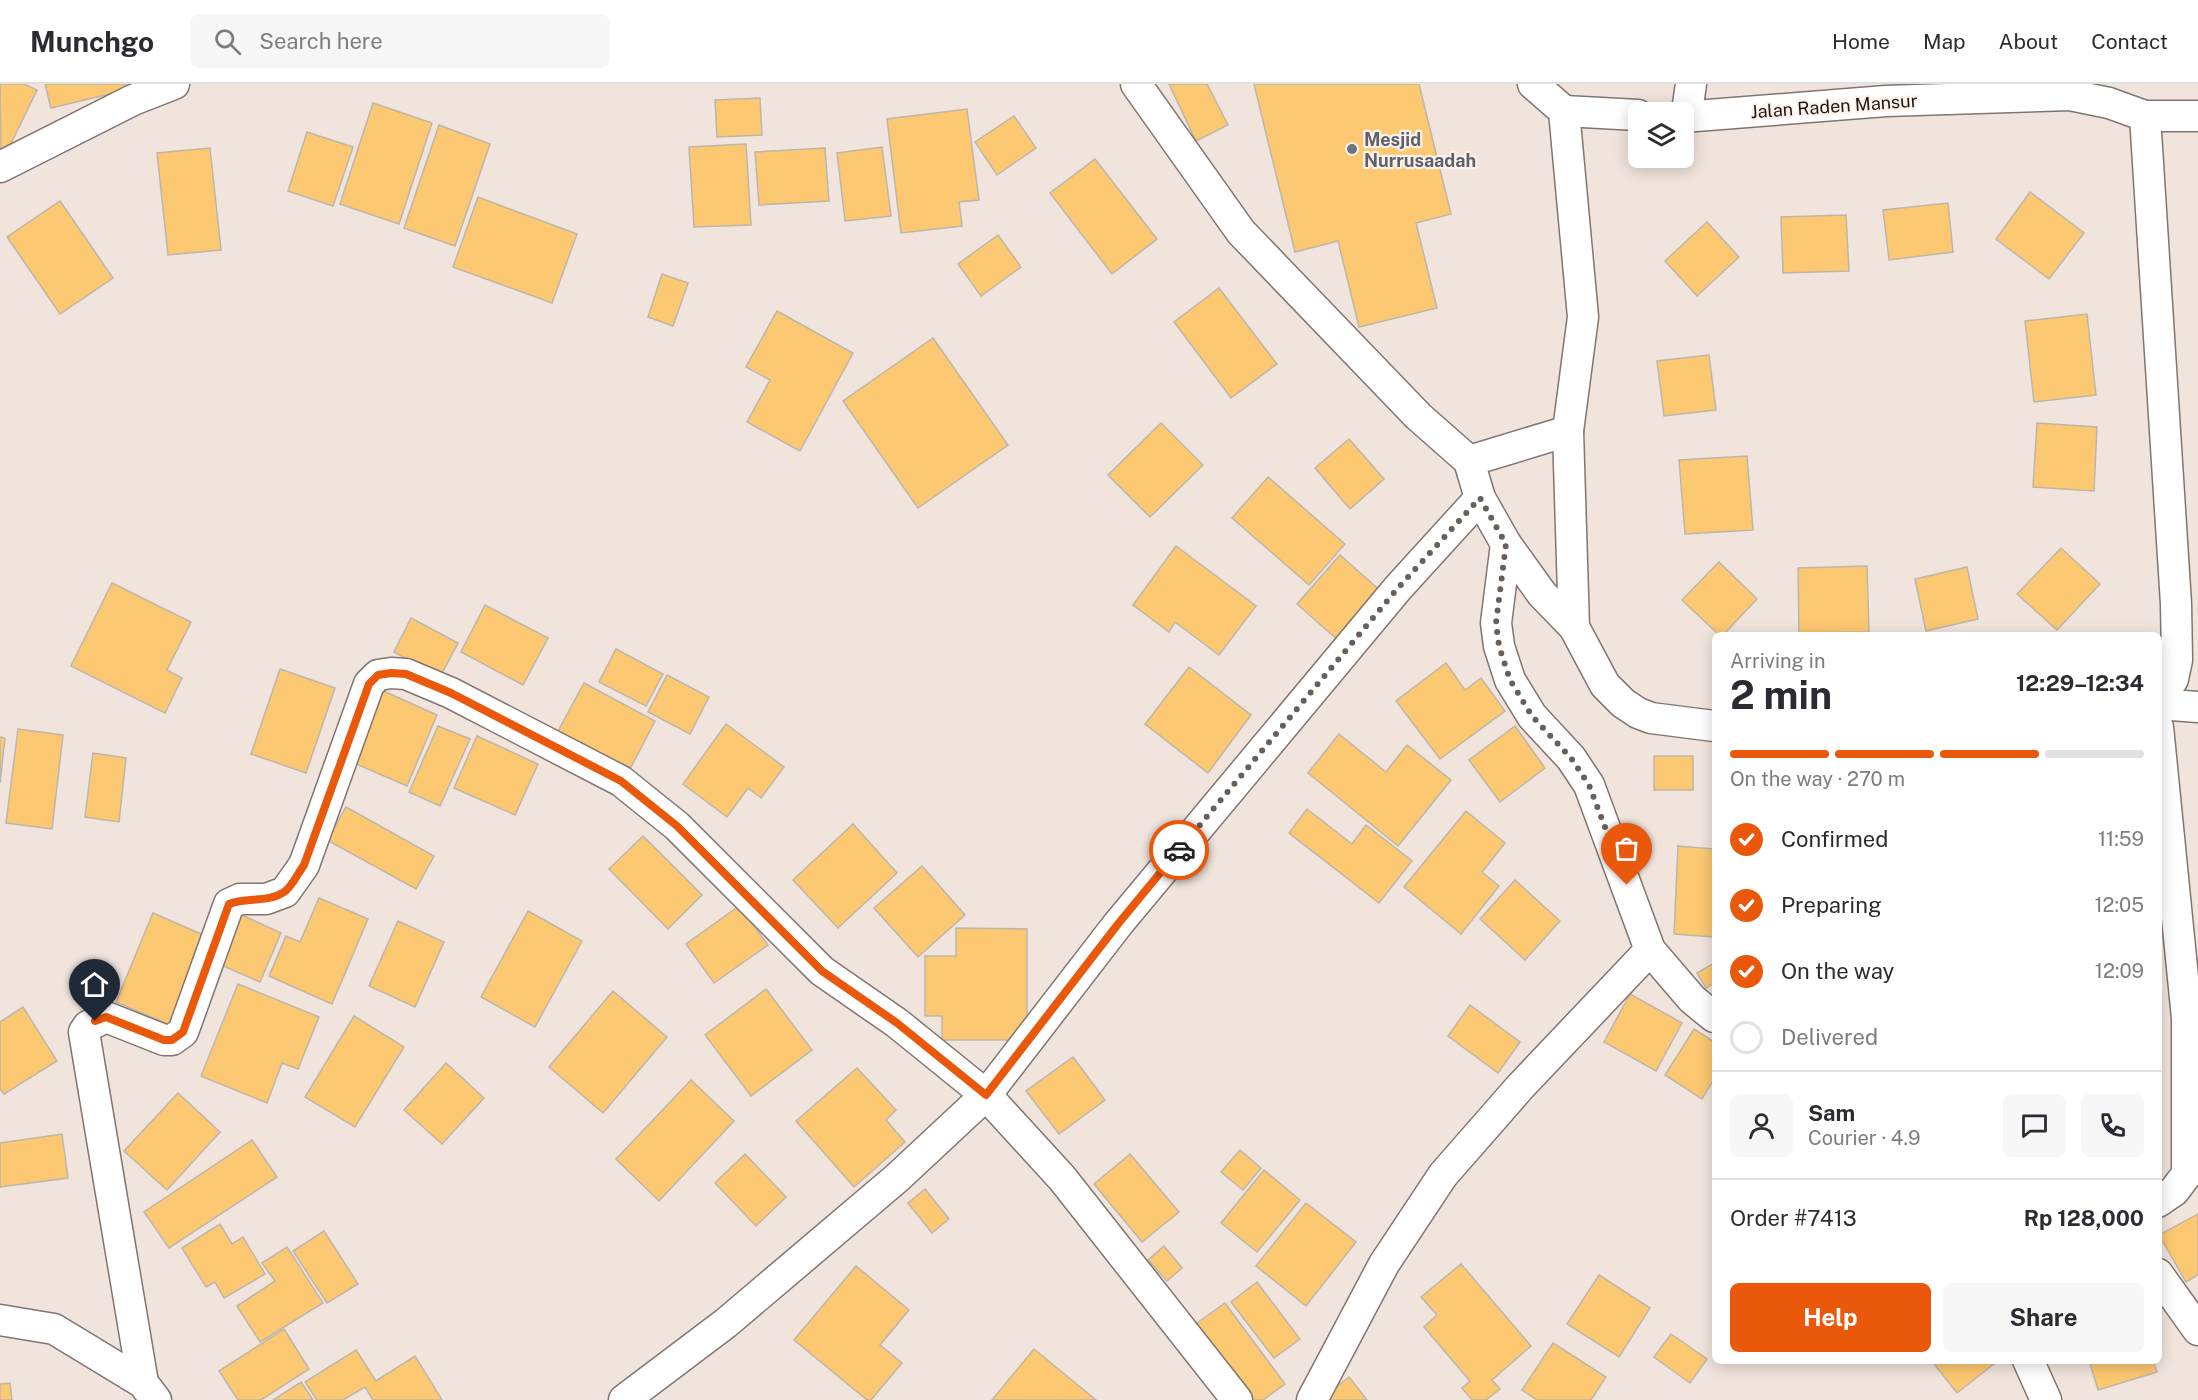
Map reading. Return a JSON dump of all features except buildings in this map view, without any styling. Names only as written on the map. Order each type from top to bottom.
[{"type":"street","points":[[0,167],[134,100],[174,84]]},
{"type":"street","points":[[1136,84],[1241,232],[1418,416],[1469,461],[1480,498],[1506,544],[1542,594],[1574,627],[1605,685],[1623,703],[1651,718],[1712,726]]},
{"type":"street","points":[[1533,84],[1564,111],[1628,114]]},
{"type":"street","points":[[1687,102],[1691,84]]},
{"type":"street","name":"Jalan Raden Mansur","points":[[1694,117],[1886,101],[2070,95],[2109,103],[2145,116],[2198,116]]},
{"type":"street","points":[[1564,111],[1583,318],[1569,431],[1574,627]]},
{"type":"street","points":[[2145,116],[2176,604],[2177,660],[2173,679],[2162,696]]},
{"type":"street","points":[[1469,461],[1569,431]]},
{"type":"street","points":[[624,1400],[726,1323],[897,1178],[986,1095],[1118,924],[1398,588],[1480,498]]},
{"type":"street","points":[[1506,544],[1496,623],[1499,646],[1510,680],[1532,716],[1571,758],[1589,785],[1650,950],[1692,999],[1712,1015]]},
{"type":"street","points":[[149,1392],[84,1032],[88,1026],[106,1017],[164,1040],[172,1040],[183,1032],[229,904],[240,899],[266,899],[285,892],[304,865],[369,684],[378,675],[391,673],[406,674],[451,693],[621,781],[677,826],[822,971],[897,1023],[986,1095],[1062,1178],[1237,1400]]},
{"type":"street","points":[[2162,702],[2198,707]]},
{"type":"street","points":[[2162,767],[2187,1018],[2187,1174],[2174,1191],[2162,1199]]},
{"type":"street","points":[[1312,1400],[1384,1264],[1443,1175],[1520,1087],[1650,950]]},
{"type":"street","points":[[2162,1280],[2198,1330]]},
{"type":"street","points":[[0,1320],[54,1329],[149,1392]]},
{"type":"street","points":[[2030,1364],[2046,1400]]},
{"type":"way so far","points":[[1179,850],[1398,588],[1480,498],[1506,544],[1496,623],[1499,646],[1510,680],[1532,716],[1571,758],[1589,785],[1627,885]]},
{"type":"place","name":"Mesjid Nurrusaadah","points":[[1352,149]]},
{"type":"route","points":[[95,1021],[106,1017],[164,1040],[172,1040],[183,1032],[229,904],[240,899],[266,899],[285,892],[304,865],[369,684],[378,675],[406,674],[451,693],[621,781],[677,826],[822,971],[897,1023],[986,1095],[1118,924],[1179,850]]}]
